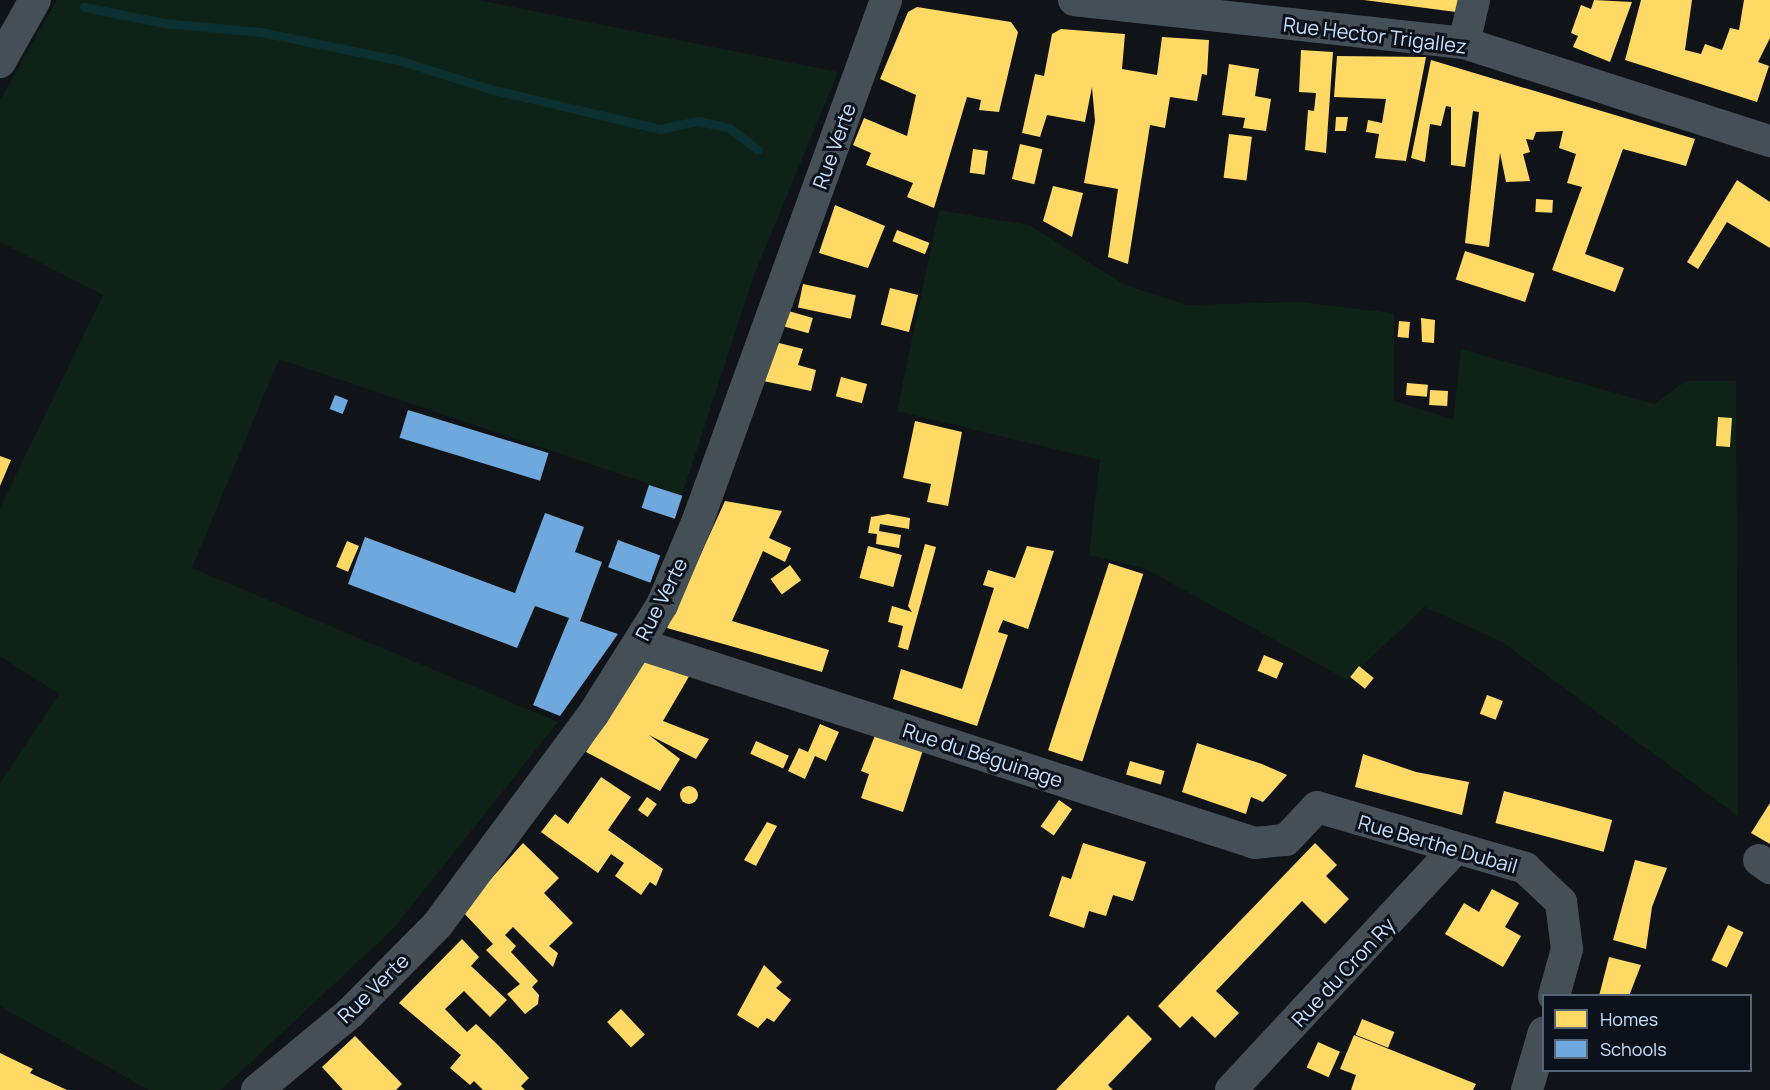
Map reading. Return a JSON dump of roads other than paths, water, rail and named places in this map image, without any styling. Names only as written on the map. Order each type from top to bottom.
[{"type":"street","points":[[0,62],[35,0]]},
{"type":"street","name":"Rue Verte","points":[[257,1090],[350,1013],[438,924],[639,644],[698,520],[886,0]]},
{"type":"street","name":"Rue Hector Trigallez","points":[[1074,0],[1464,43],[1770,141]]},
{"type":"street","points":[[1464,43],[1474,0]]},
{"type":"street","name":"Rue du Béguinage","points":[[639,644],[1255,843],[1286,840],[1317,807]]},
{"type":"street","name":"Rue Berthe Dubail","points":[[1317,807],[1453,851],[1525,868],[1561,902],[1567,949],[1555,994]]},
{"type":"street","name":"Rue du Cron Ry","points":[[1244,1087],[1453,851]]},
{"type":"street","points":[[1527,1090],[1542,1039]]},
{"type":"waterway","points":[[84,7],[164,23],[261,32],[398,60],[494,90],[660,129],[699,121],[729,128],[758,150]]}]
